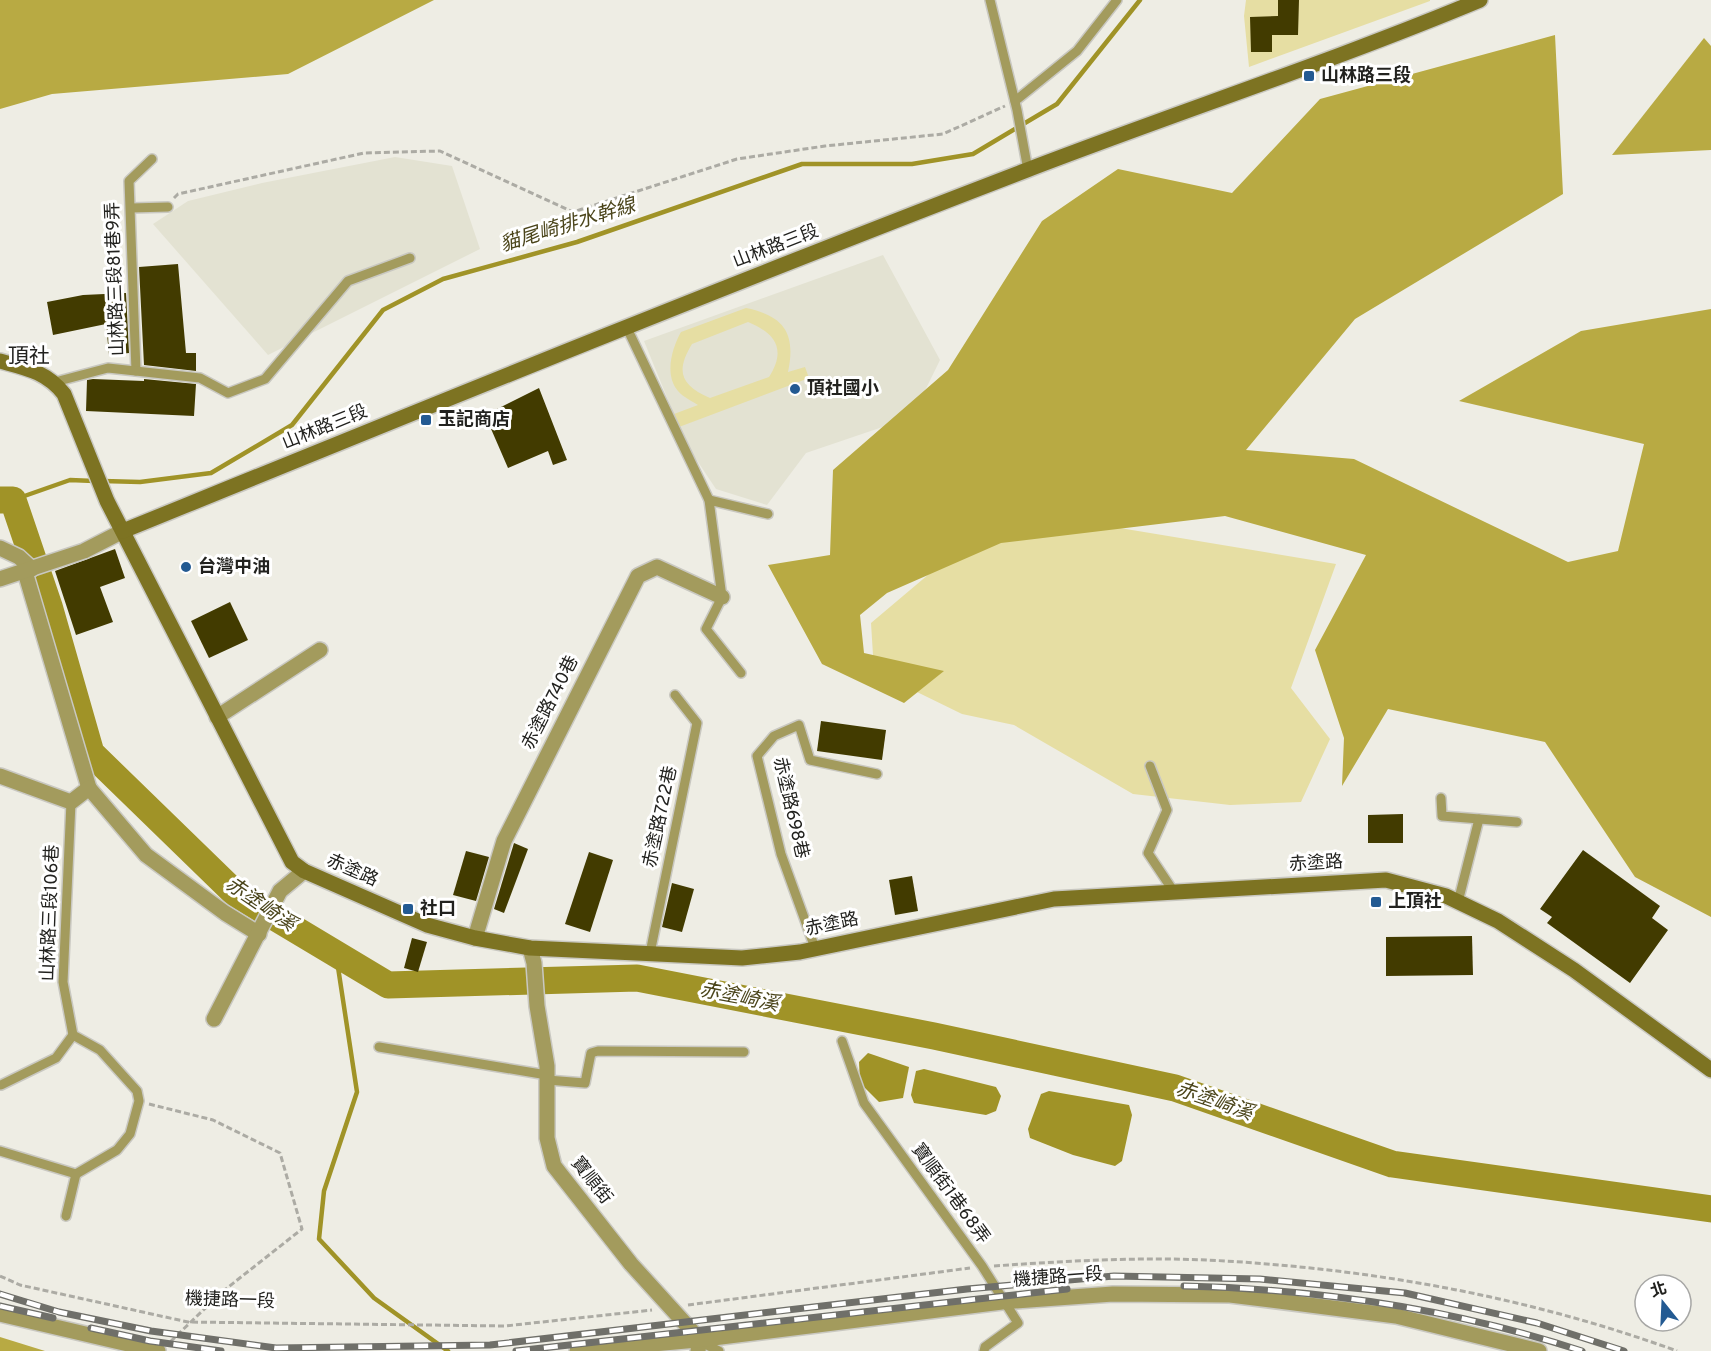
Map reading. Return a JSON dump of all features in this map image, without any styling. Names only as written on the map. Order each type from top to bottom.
[{"type":"street","name":"山林路三段","points":[[123,531],[626,326],[1028,170],[1414,28],[1480,0]]},
{"type":"street","points":[[0,362],[43,374],[55,382],[64,394],[107,501],[123,531],[84,551],[0,579]]},
{"type":"street","name":"赤塗路","points":[[123,531],[292,862],[304,871],[427,925],[475,938],[530,948],[742,958],[815,948],[1054,899],[1386,880],[1458,902],[1498,921],[1564,964],[1711,1070]]},
{"type":"street","points":[[0,548],[19,557],[28,571],[89,788],[146,855],[225,913],[260,931]]},
{"type":"street","name":"赤塗路740巷","points":[[475,938],[504,841],[638,576],[657,567],[722,597]]},
{"type":"street","points":[[217,717],[320,650]]},
{"type":"street","points":[[0,776],[71,802],[89,788]]},
{"type":"street","points":[[214,1019],[280,891],[304,871]]},
{"type":"street","name":"寶順街","points":[[530,948],[534,963],[547,1077],[546,1138],[554,1166],[698,1345]]},
{"type":"street","name":"機捷路一段","points":[[577,1351],[698,1345],[1002,1302],[1113,1294],[1230,1295],[1396,1316],[1539,1351]]},
{"type":"street","points":[[0,1314],[163,1348]]},
{"type":"lane","points":[[990,0],[1015,101],[1028,170]]},
{"type":"lane","points":[[1015,101],[1077,51],[1117,0]]},
{"type":"lane","name":"山林路三段81巷9弄","points":[[136,371],[129,181],[152,159]]},
{"type":"lane","points":[[131,208],[168,207]]},
{"type":"lane","points":[[55,382],[108,368],[200,378],[228,393],[265,379],[348,281],[410,258]]},
{"type":"lane","points":[[626,326],[709,500],[722,597],[706,629],[741,673]]},
{"type":"lane","points":[[709,500],[768,514]]},
{"type":"lane","name":"赤塗路722巷","points":[[650,953],[697,723],[675,695]]},
{"type":"lane","name":"赤塗路698巷","points":[[815,948],[781,854],[757,756],[774,736],[799,725],[810,760],[877,774]]},
{"type":"lane","points":[[1150,766],[1167,810],[1148,853],[1174,892]]},
{"type":"lane","points":[[1441,798],[1442,816],[1517,822]]},
{"type":"lane","name":"山林路三段106巷","points":[[71,802],[63,982],[73,1035]]},
{"type":"lane","points":[[1458,902],[1479,819]]},
{"type":"lane","points":[[2,1085],[57,1058],[73,1035],[100,1050],[136,1091],[139,1101],[130,1134],[117,1150],[76,1174],[66,1216]]},
{"type":"lane","name":"寶順街1巷68弄","points":[[842,1041],[864,1103],[982,1266],[1002,1302],[1018,1323],[985,1347],[984,1351]]},
{"type":"lane","points":[[379,1047],[585,1083],[591,1053],[598,1051],[744,1052]]},
{"type":"lane","points":[[0,1151],[76,1174]]},
{"type":"lane","points":[[698,1345],[719,1351]]},
{"type":"path","points":[[168,207],[178,194],[364,153],[440,151],[573,212],[737,159],[825,146],[943,135],[1015,101]]},
{"type":"path","points":[[139,1101],[213,1120],[280,1153],[302,1229],[222,1292],[163,1348]]},
{"type":"path","name":"機捷路一段","points":[[0,1276],[20,1285],[188,1322],[427,1325]]},
{"type":"shaded area","points":[[0,0],[434,0],[288,74],[52,94],[0,109]]},
{"type":"shaded area","points":[[1246,0],[1430,1],[1249,67],[1244,16]]},
{"type":"shaded area","points":[[1555,35],[1563,194],[1355,319],[1246,450],[1354,459],[1568,562],[1618,551],[1644,444],[1459,401],[1581,331],[1711,309],[1711,917],[1635,877],[1545,742],[1388,709],[1342,786],[1344,738],[1315,650],[1366,555],[1225,516],[1001,543],[887,593],[860,615],[864,653],[944,671],[904,703],[822,664],[768,565],[830,555],[833,470],[948,370],[1042,221],[1118,169],[1232,193],[1320,99]]},
{"type":"shaded area","points":[[1704,38],[1711,46],[1711,150],[1612,155]]},
{"type":"shaded area","points":[[395,157],[452,166],[480,249],[268,355],[153,224],[188,201],[262,183]]},
{"type":"shaded area","name":"頂社國小","points":[[883,255],[940,360],[912,417],[806,453],[767,505],[716,489],[686,444],[644,341]]},
{"type":"shaded area","points":[[746,308],[759,311],[779,322],[789,337],[788,372],[805,367],[809,378],[679,427],[674,414],[698,405],[680,393],[671,377],[672,353],[681,332]],"holes":[[[748,322],[771,337],[777,350],[777,358],[769,377],[710,398],[687,383],[684,377],[684,362],[692,344]]]},
{"type":"shaded area","points":[[1006,509],[1336,564],[1291,688],[1330,739],[1301,802],[1230,805],[1133,794],[1014,725],[962,714],[874,671],[871,623]]},
{"type":"shaded area","points":[[868,1053],[909,1067],[903,1098],[879,1102],[860,1083],[859,1062]]},
{"type":"shaded area","points":[[924,1069],[996,1087],[1001,1096],[996,1111],[986,1115],[914,1103],[911,1095],[916,1071]]},
{"type":"shaded area","points":[[1049,1091],[1129,1105],[1132,1115],[1122,1161],[1115,1166],[1073,1155],[1030,1138],[1028,1129],[1041,1094]]},
{"type":"shaded area","points":[[0,1337],[45,1351],[0,1351]]},
{"type":"building","points":[[1278,0],[1299,0],[1298,35],[1272,35],[1272,52],[1251,52],[1250,17],[1278,16]]},
{"type":"building","points":[[178,264],[186,353],[196,353],[196,371],[144,365],[139,267]]},
{"type":"building","points":[[126,293],[129,353],[109,355],[106,324],[53,335],[47,302],[83,295]]},
{"type":"building","points":[[144,379],[196,384],[194,416],[86,411],[87,380],[144,381]]},
{"type":"building","points":[[539,388],[567,460],[553,465],[548,451],[508,468],[485,415]]},
{"type":"building","points":[[115,549],[125,578],[100,587],[113,622],[76,635],[55,571]]},
{"type":"building","points":[[230,602],[248,640],[209,658],[191,621]]},
{"type":"building","points":[[821,721],[886,730],[882,760],[817,751]]},
{"type":"building","points":[[1403,814],[1403,843],[1368,843],[1368,815]]},
{"type":"building","points":[[514,843],[528,849],[504,913],[494,909]]},
{"type":"building","points":[[1583,850],[1660,906],[1652,918],[1668,930],[1630,983],[1547,923],[1552,917],[1540,909]]},
{"type":"building","points":[[466,851],[489,857],[476,901],[453,895]]},
{"type":"building","points":[[589,852],[613,860],[590,932],[565,924]]},
{"type":"building","points":[[912,876],[918,911],[895,915],[889,880]]},
{"type":"building","points":[[672,883],[694,889],[682,932],[662,927]]},
{"type":"building","points":[[1472,936],[1473,975],[1386,976],[1386,937]]},
{"type":"building","points":[[412,938],[427,942],[418,972],[404,968]]},
{"type":"waterway","name":"貓尾崎排水幹線","points":[[103,481],[140,482],[211,473],[292,425],[383,310],[443,279],[577,242],[802,164],[912,164],[973,154],[1057,104],[1140,0]]},
{"type":"waterway","name":"貓尾崎排水幹線","points":[[13,500],[70,480],[94,481]]},
{"type":"waterway","name":"赤塗崎溪","points":[[0,500],[13,500],[49,606],[91,753],[236,894],[388,985],[637,978],[934,1036],[1175,1088],[1392,1164],[1711,1209]]},
{"type":"waterway","points":[[336,954],[357,1092],[324,1191],[319,1239],[374,1298],[448,1351]]},
{"type":"railway","points":[[0,1294],[59,1312],[151,1331],[276,1348],[490,1345],[967,1289],[1114,1276],[1260,1279],[1405,1293],[1537,1323],[1624,1351]]},
{"type":"railway","points":[[1184,1286],[1285,1292],[1386,1304],[1485,1324],[1582,1351]]},
{"type":"railway","points":[[516,1351],[1067,1289]]},
{"type":"railway","points":[[0,1306],[53,1318]]},
{"type":"railway","points":[[91,1328],[150,1341],[221,1351]]},
{"type":"place","name":"山林路三段","points":[[1309,76]]},
{"type":"place","name":"頂社國小","points":[[795,389]]},
{"type":"place","name":"玉記商店","points":[[426,420]]},
{"type":"place","name":"台灣中油","points":[[186,567]]},
{"type":"place","name":"上頂社","points":[[1376,902]]},
{"type":"place","name":"社口","points":[[408,909]]},
{"type":"district","name":"頂社","points":[[29,357]]}]
